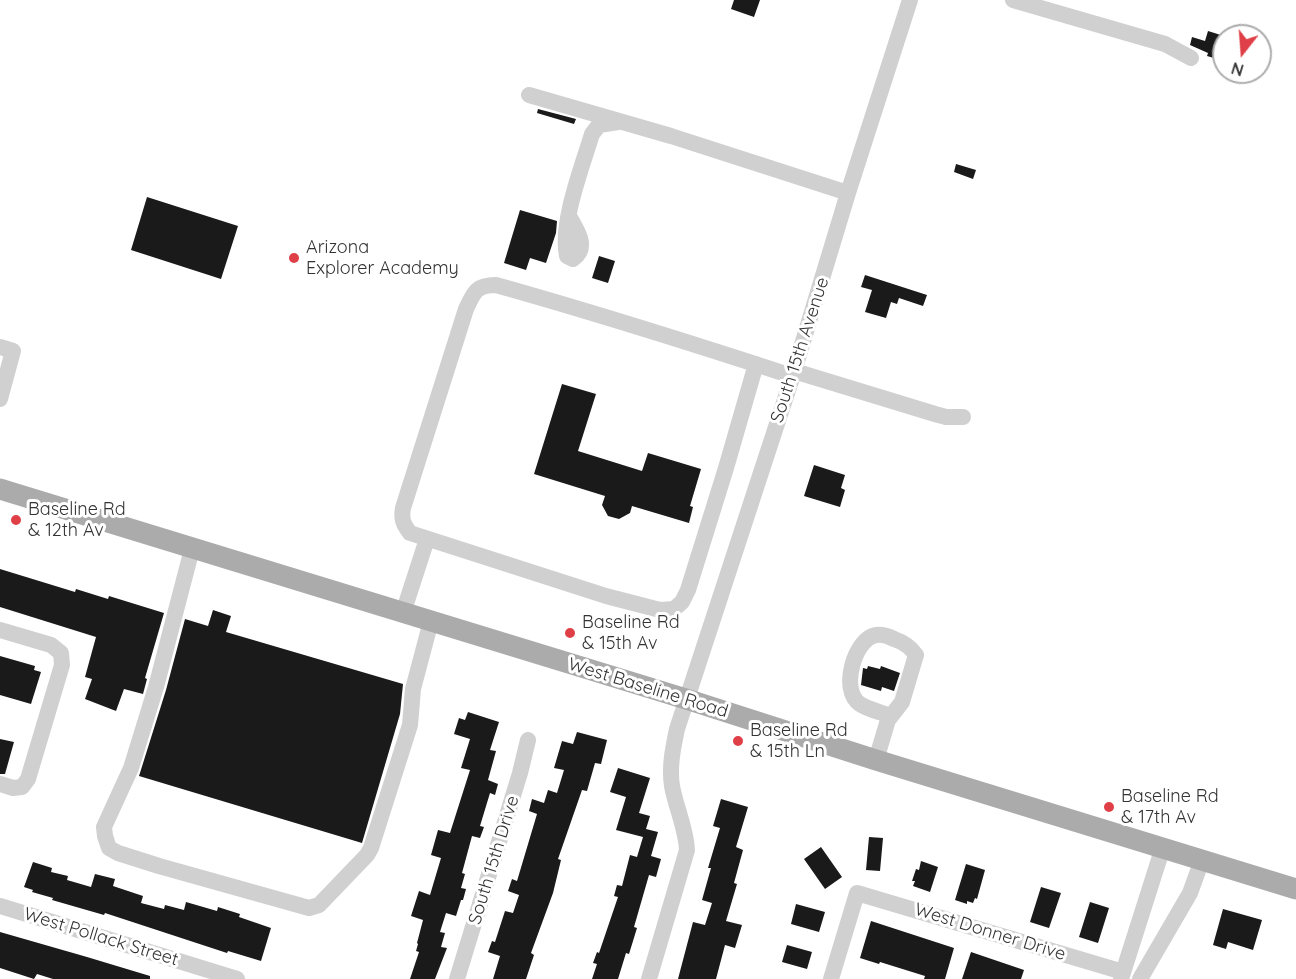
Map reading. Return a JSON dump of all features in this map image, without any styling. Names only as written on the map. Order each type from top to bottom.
[{"type":"main road","name":"West Baseline Road","points":[[0,489],[1296,889]]},
{"type":"street","name":"South 15th Avenue","points":[[649,979],[687,850],[673,788],[671,771],[674,742],[686,699],[793,374],[910,0]]},
{"type":"street","points":[[1013,0],[1165,45],[1191,58]]},
{"type":"street","points":[[529,95],[624,122],[848,193]]},
{"type":"street","points":[[569,216],[592,134],[599,125],[624,122]]},
{"type":"street","points":[[756,364],[688,590],[682,602],[674,609],[660,610],[606,596],[427,539],[410,533],[404,526],[401,518],[403,508],[466,309],[473,294],[478,288],[486,285],[496,285],[756,364],[935,414],[963,417]]},
{"type":"street","points":[[0,347],[13,351],[0,399]]},
{"type":"street","points":[[403,613],[427,539]]},
{"type":"street","points":[[192,549],[156,687],[134,758],[104,827],[109,848],[118,854],[309,908],[320,905],[371,848],[410,725],[413,689],[431,621]]},
{"type":"street","points":[[0,630],[51,645],[61,653],[62,665],[28,779],[21,787],[13,788],[0,784]]},
{"type":"street","points":[[876,760],[891,716],[902,702],[916,655],[906,644],[878,634],[870,637],[860,646],[849,688],[859,704],[891,716]]},
{"type":"street","name":"South 15th Drive","points":[[457,979],[528,740]]},
{"type":"street","points":[[1122,975],[1163,848]]},
{"type":"street","points":[[1140,979],[1190,893],[1202,860]]},
{"type":"street","name":"West Donner Drive","points":[[831,979],[857,893],[1122,975]]},
{"type":"street","name":"West Pollack Street","points":[[0,906],[237,979]]},
{"type":"building","points":[[734,0],[760,0],[754,17],[731,9]]},
{"type":"building","points":[[1208,31],[1212,32],[1212,57],[1207,56],[1208,53],[1190,45],[1192,37],[1205,41]]},
{"type":"building","points":[[538,109],[576,119],[574,124],[537,113]]},
{"type":"building","points":[[956,164],[976,170],[973,179],[954,172]]},
{"type":"building","points":[[147,197],[238,226],[221,279],[131,250]]},
{"type":"building","points":[[520,210],[557,221],[556,233],[546,263],[530,258],[526,270],[504,263]]},
{"type":"building","points":[[599,256],[615,261],[608,283],[592,278]]},
{"type":"building","points":[[865,275],[927,295],[923,306],[899,298],[897,304],[891,302],[886,318],[865,312],[872,290],[861,287]]},
{"type":"building","points":[[562,384],[596,394],[578,451],[642,471],[648,453],[701,469],[690,506],[693,507],[689,523],[632,506],[630,513],[619,519],[608,516],[602,505],[605,496],[534,474]]},
{"type":"building","points":[[814,465],[845,475],[841,488],[845,490],[840,507],[804,496]]},
{"type":"building","points":[[0,569],[75,592],[76,589],[108,599],[109,596],[164,613],[145,678],[147,679],[143,694],[124,689],[116,711],[85,699],[92,679],[85,677],[96,637],[0,607]]},
{"type":"building","points":[[213,610],[231,616],[226,632],[403,684],[400,714],[362,843],[139,776],[185,619],[208,626]]},
{"type":"building","points":[[0,656],[35,666],[34,670],[41,672],[31,704],[0,695]]},
{"type":"building","points":[[868,666],[880,669],[881,666],[900,673],[894,691],[882,687],[881,691],[861,685],[863,668],[867,669]]},
{"type":"building","points":[[468,712],[499,722],[490,750],[496,751],[488,780],[498,784],[495,795],[490,793],[480,826],[484,827],[480,838],[472,836],[462,873],[465,874],[461,888],[466,889],[463,900],[461,900],[456,916],[446,913],[440,932],[445,933],[441,947],[447,948],[435,979],[410,979],[419,952],[416,951],[417,943],[423,920],[411,916],[419,891],[430,895],[441,858],[431,855],[438,830],[450,833],[470,770],[461,768],[470,739],[454,734],[459,718],[465,720]]},
{"type":"building","points":[[577,732],[607,740],[601,764],[595,763],[587,791],[582,790],[558,859],[561,860],[553,893],[531,953],[534,955],[526,979],[493,979],[500,956],[488,952],[492,941],[495,942],[505,911],[513,913],[519,895],[508,891],[512,879],[517,881],[537,814],[529,811],[532,799],[544,803],[548,790],[557,793],[564,770],[554,768],[562,741],[573,744]]},
{"type":"building","points":[[0,739],[14,742],[5,774],[0,774]]},
{"type":"building","points":[[618,768],[650,778],[639,813],[650,816],[646,829],[658,832],[651,856],[661,859],[656,877],[649,875],[634,927],[637,928],[618,979],[592,979],[597,964],[593,963],[597,952],[599,953],[618,897],[614,896],[617,885],[622,886],[630,855],[637,857],[643,837],[616,830],[626,797],[610,792]]},
{"type":"building","points":[[721,799],[748,807],[736,847],[743,850],[734,883],[737,884],[726,921],[742,925],[735,948],[725,945],[716,979],[678,979],[693,922],[705,925],[712,903],[702,900],[711,868],[708,868],[720,828],[713,826]]},
{"type":"building","points":[[869,837],[883,838],[880,871],[866,870]]},
{"type":"building","points":[[821,847],[842,877],[825,889],[804,859]]},
{"type":"building","points":[[921,861],[938,867],[930,892],[913,886],[915,881],[912,881],[916,869],[919,870]]},
{"type":"building","points":[[33,862],[52,868],[51,872],[68,876],[67,880],[91,887],[95,874],[115,879],[113,886],[143,896],[141,903],[164,909],[165,905],[184,910],[186,902],[217,911],[218,907],[240,914],[239,917],[271,928],[261,961],[228,951],[227,953],[32,892],[33,890],[24,887]]},
{"type":"building","points":[[966,864],[985,870],[977,899],[975,898],[973,903],[967,901],[967,904],[955,900]]},
{"type":"building","points":[[1041,887],[1061,893],[1049,928],[1030,922]]},
{"type":"building","points":[[1090,902],[1109,908],[1098,943],[1079,937]]},
{"type":"building","points":[[796,904],[825,912],[819,932],[791,924]]},
{"type":"building","points":[[1223,909],[1262,920],[1253,950],[1228,942],[1226,949],[1213,945]]},
{"type":"building","points":[[871,921],[954,948],[945,979],[924,979],[925,976],[860,958]]},
{"type":"building","points":[[0,932],[150,976],[150,979],[53,979],[37,974],[34,979],[0,968]]},
{"type":"building","points":[[787,945],[812,952],[807,969],[782,962]]},
{"type":"building","points":[[971,952],[1024,970],[1021,979],[962,979]]},
{"type":"place","name":"Arizona Explorer Academy","points":[[294,258]]},
{"type":"place","name":"Baseline Rd & 12th Av","points":[[16,520]]},
{"type":"place","name":"Baseline Rd & 15th Av","points":[[570,633]]},
{"type":"place","name":"Baseline Rd & 15th Ln","points":[[738,741]]},
{"type":"place","name":"Baseline Rd & 17th Av","points":[[1109,807]]}]
